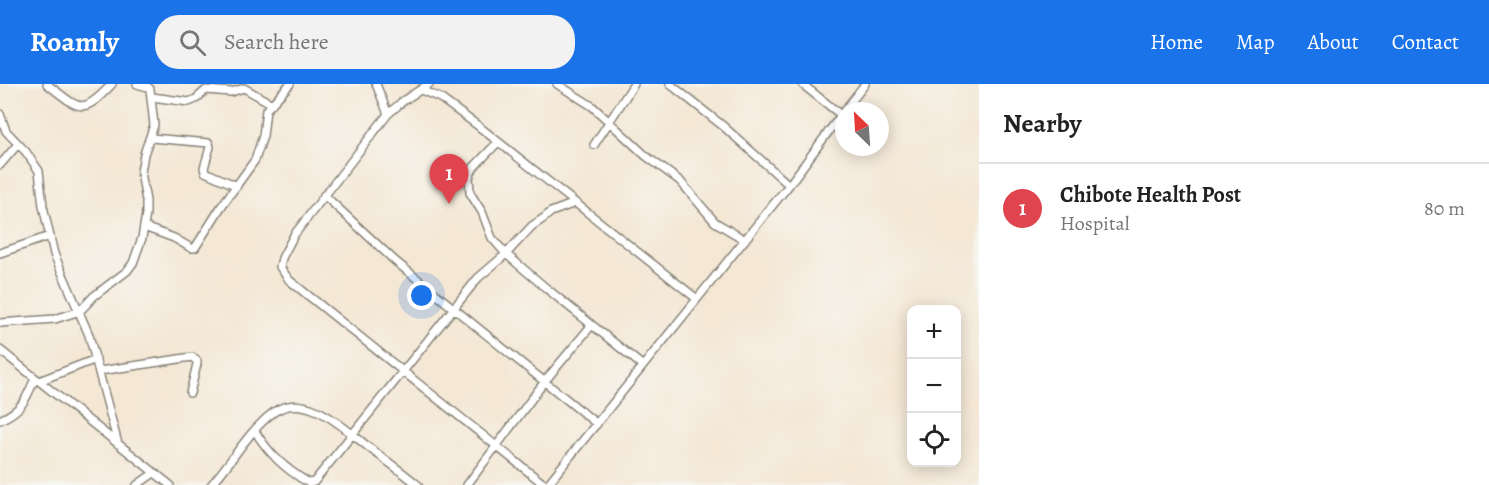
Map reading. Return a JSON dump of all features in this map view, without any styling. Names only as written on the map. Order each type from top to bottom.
[{"type":"street","points":[[47,84],[81,108],[94,102],[112,84]]},
{"type":"street","points":[[0,323],[55,319],[80,311],[94,296],[127,271],[137,251],[144,227],[146,201],[141,172],[144,154],[154,124],[152,97],[148,87],[137,84]]},
{"type":"street","points":[[144,227],[174,238],[193,249],[258,155],[264,132],[265,113],[290,84]]},
{"type":"street","points":[[376,84],[388,114]]},
{"type":"street","points":[[429,84],[388,114],[324,195],[286,248],[280,267],[283,274],[546,485],[789,185],[835,123]]},
{"type":"street","points":[[558,84],[592,106],[652,161],[680,181],[716,222],[745,240]]},
{"type":"street","points":[[594,145],[634,84]]},
{"type":"street","points":[[670,84],[723,126],[789,185]]},
{"type":"street","points":[[802,84],[835,107]]},
{"type":"street","points":[[851,102],[865,84]]},
{"type":"street","points":[[152,97],[189,102],[206,90],[231,92],[244,88],[272,104]]},
{"type":"street","points":[[421,90],[440,98],[697,298]]},
{"type":"street","points":[[0,114],[6,131],[39,171],[43,206],[54,254],[80,311],[96,358],[118,444]]},
{"type":"street","points":[[151,138],[207,142],[210,147],[205,172],[237,186]]},
{"type":"street","points":[[498,142],[474,167],[469,177],[470,193],[482,212],[490,236],[507,254],[591,326],[643,366]]},
{"type":"street","points":[[0,165],[18,144]]},
{"type":"street","points":[[324,195],[387,255],[597,423]]},
{"type":"street","points":[[255,431],[278,462],[300,478],[312,483],[484,272],[507,254],[531,226],[551,212],[575,203]]},
{"type":"street","points":[[0,253],[50,236]]},
{"type":"street","points":[[467,485],[545,381],[591,326]]},
{"type":"street","points":[[0,350],[170,485]]},
{"type":"street","points":[[100,371],[192,357],[195,358],[197,364],[190,393]]},
{"type":"street","points":[[0,420],[12,415],[21,407],[37,380],[96,358]]},
{"type":"street","points":[[211,485],[255,431],[276,411],[295,406],[305,407],[328,416],[418,485]]},
{"type":"street","points":[[137,485],[154,472]]},
{"type":"place","name":"Chibote Health Post","points":[[449,204]]}]
